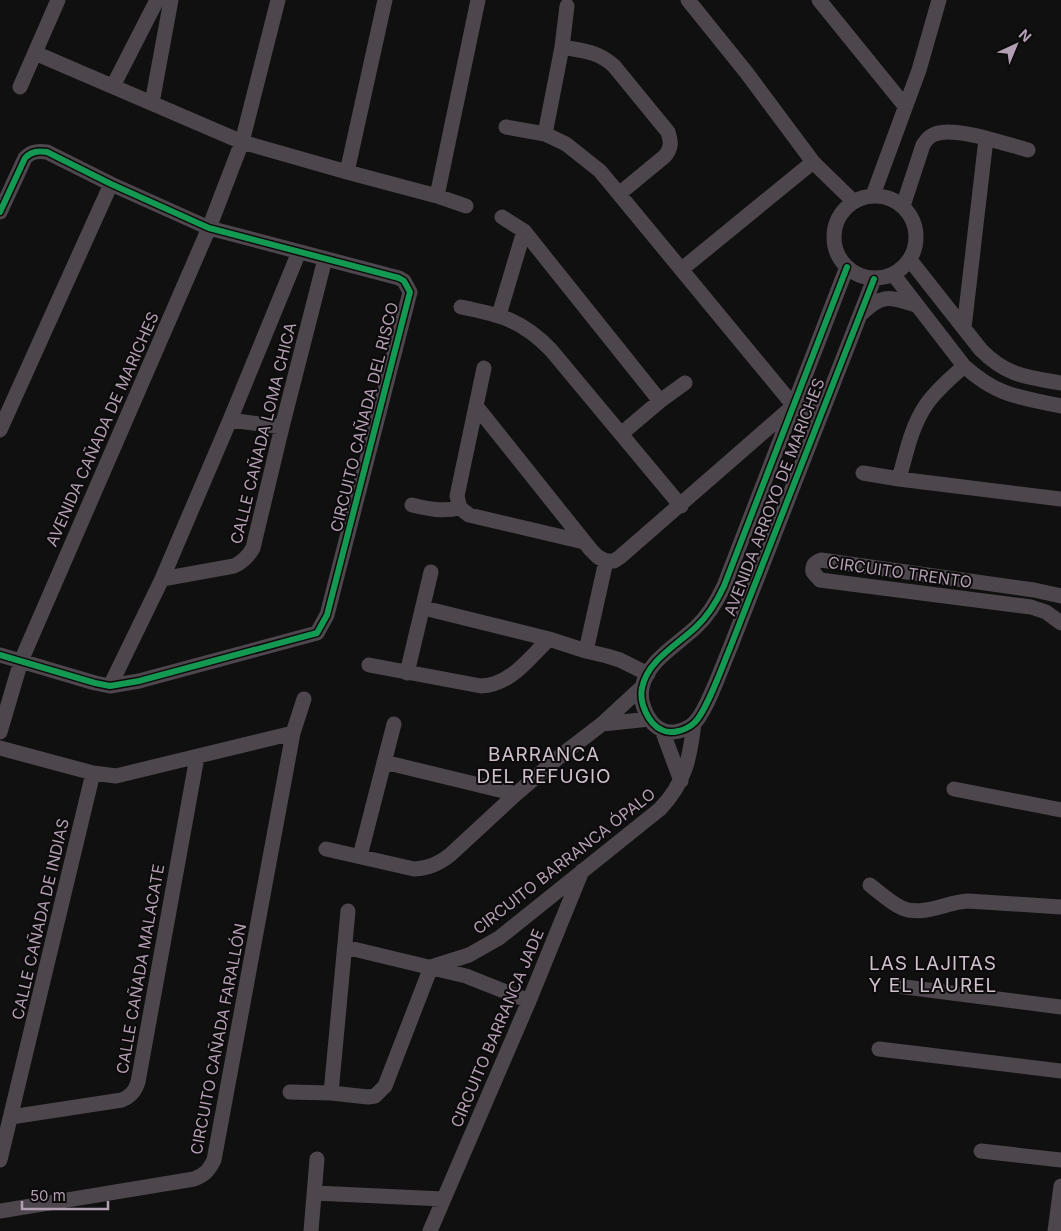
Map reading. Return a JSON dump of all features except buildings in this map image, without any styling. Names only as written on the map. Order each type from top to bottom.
[{"type":"street","points":[[20,87],[58,0]]},
{"type":"street","points":[[113,86],[157,0]]},
{"type":"street","points":[[152,103],[171,0]]},
{"type":"street","name":"AVENIDA CAÑADA DE MARICHES","points":[[0,732],[21,661],[209,228],[242,142],[278,0]]},
{"type":"street","points":[[347,172],[385,0]]},
{"type":"street","points":[[437,196],[478,0]]},
{"type":"street","points":[[688,0],[746,72],[813,162],[853,201]]},
{"type":"street","points":[[818,0],[833,7],[905,106]]},
{"type":"street","points":[[873,195],[928,40],[939,0]]},
{"type":"street","points":[[545,134],[562,47],[567,6]]},
{"type":"street","points":[[562,47],[596,53],[606,59],[614,66],[668,132],[671,141],[670,149],[665,156],[619,194]]},
{"type":"street","points":[[35,53],[242,142],[437,196],[466,206]]},
{"type":"street","points":[[506,127],[545,134],[566,144],[583,156],[619,194],[794,406],[820,414]]},
{"type":"street","points":[[903,206],[923,145],[928,138],[934,135],[948,132],[986,139],[1028,150]]},
{"type":"street","points":[[964,328],[986,139]]},
{"type":"street","name":"CIRCUITO CAÑADA DEL RISCO","points":[[0,212],[21,164],[31,152],[47,152],[111,184],[209,228],[399,278],[404,280],[410,292],[325,620],[317,633],[139,681],[110,686],[0,655]]},
{"type":"street","points":[[682,269],[813,162]]},
{"type":"street","points":[[0,430],[111,184]]},
{"type":"street","points":[[873,195],[884,196],[903,206],[912,218],[916,232],[916,246],[910,260],[893,274],[874,278],[864,277],[846,267],[834,245],[833,232],[836,220],[843,209],[853,201],[873,195]]},
{"type":"street","points":[[502,217],[524,231],[660,401]]},
{"type":"street","points":[[498,315],[524,231]]},
{"type":"street","name":"CALLE CAÑADA LOMA CHICA","points":[[110,686],[162,579],[299,252]]},
{"type":"street","name":"CALLE CAÑADA LOMA CHICA","points":[[162,579],[234,566],[242,563],[249,556],[253,548],[325,258]]},
{"type":"street","points":[[910,260],[986,355],[1004,369],[1031,378],[1061,383]]},
{"type":"street","name":"AVENIDA ARROYO DE MARICHES","points":[[645,681],[658,660],[698,626],[717,602],[846,267]]},
{"type":"street","points":[[893,274],[964,366],[978,379],[1006,394],[1061,406]]},
{"type":"street","name":"AVENIDA ARROYO DE MARICHES","points":[[694,723],[705,706],[730,648],[874,278]]},
{"type":"street","points":[[860,315],[873,303],[884,298],[894,298],[916,305]]},
{"type":"street","points":[[461,307],[498,315],[520,324],[537,335],[552,350],[681,506]]},
{"type":"street","points":[[899,479],[918,418],[926,404],[964,366]]},
{"type":"street","points":[[484,368],[457,496],[460,508],[469,515],[584,542]]},
{"type":"street","points":[[621,434],[660,401],[686,384]]},
{"type":"street","points":[[476,406],[598,558],[614,561],[681,506],[794,406]]},
{"type":"street","points":[[230,420],[282,427]]},
{"type":"street","points":[[863,473],[1061,499]]},
{"type":"street","points":[[412,505],[435,511],[448,511],[460,508]]},
{"type":"street","name":"CIRCUITO TRENTO","points":[[1061,596],[1034,590],[821,560],[812,567],[813,572],[820,580],[1031,607],[1046,612],[1061,624]]},
{"type":"street","points":[[586,651],[606,561]]},
{"type":"street","points":[[408,673],[431,572]]},
{"type":"street","points":[[917,591],[920,575]]},
{"type":"street","points":[[1031,607],[1034,590]]},
{"type":"street","points":[[424,608],[549,639],[620,660],[645,681]]},
{"type":"street","points":[[369,665],[481,686],[491,686],[510,677],[549,639]]},
{"type":"street","points":[[645,681],[641,698],[650,719],[662,730],[681,781]]},
{"type":"street","points":[[326,850],[414,869],[438,864],[559,757],[602,724],[645,681]]},
{"type":"street","name":"CIRCUITO CAÑADA FARALLÓN","points":[[0,1211],[194,1178],[203,1175],[210,1169],[214,1160],[293,733],[304,699]]},
{"type":"street","points":[[602,724],[650,719]]},
{"type":"street","points":[[662,730],[673,732],[694,723]]},
{"type":"street","name":"CIRCUITO BARRANCA ÓPALO","points":[[431,967],[469,955],[499,938],[660,809],[672,797],[681,781],[691,752],[694,723]]},
{"type":"street","points":[[360,856],[394,724]]},
{"type":"street","points":[[0,748],[93,773],[116,776],[293,733]]},
{"type":"street","name":"CALLE CAÑADA MALACATE","points":[[11,1117],[122,1100],[129,1097],[135,1091],[197,757]]},
{"type":"street","points":[[384,762],[516,794]]},
{"type":"street","name":"CALLE CAÑADA DE INDIAS","points":[[0,1160],[93,773]]},
{"type":"street","points":[[954,789],[1061,810]]},
{"type":"street","name":"CIRCUITO BARRANCA JADE","points":[[430,1231],[529,1001],[582,870]]},
{"type":"street","points":[[870,885],[902,908],[915,911],[958,901],[1061,907]]},
{"type":"street","points":[[331,1093],[348,911]]},
{"type":"street","points":[[346,947],[466,976],[529,1001]]},
{"type":"street","points":[[466,976],[469,955]]},
{"type":"street","points":[[290,1092],[331,1093],[368,1097],[376,1096],[381,1092],[431,967]]},
{"type":"street","points":[[897,986],[1061,1006]]},
{"type":"street","points":[[879,1049],[1061,1071]]},
{"type":"street","points":[[980,1151],[1061,1160]]},
{"type":"street","points":[[311,1231],[316,1158]]},
{"type":"street","points":[[1054,1231],[1061,1186]]},
{"type":"street","points":[[315,1193],[443,1199]]},
{"type":"cycle path","points":[[0,212],[25,158],[35,152],[47,152],[111,184],[209,228],[399,278],[404,281],[410,292],[327,615],[317,633],[139,681],[110,686],[0,655]]},
{"type":"cycle path","points":[[847,267],[724,586],[705,618],[664,654],[645,678],[641,694],[643,706],[649,718],[662,730],[674,732],[691,726],[699,718],[709,699],[874,279]]},
{"type":"district","name":"BARRANCA DEL REFUGIO","points":[[544,765]]},
{"type":"district","name":"LAS LAJITAS Y EL LAUREL","points":[[933,974]]}]
